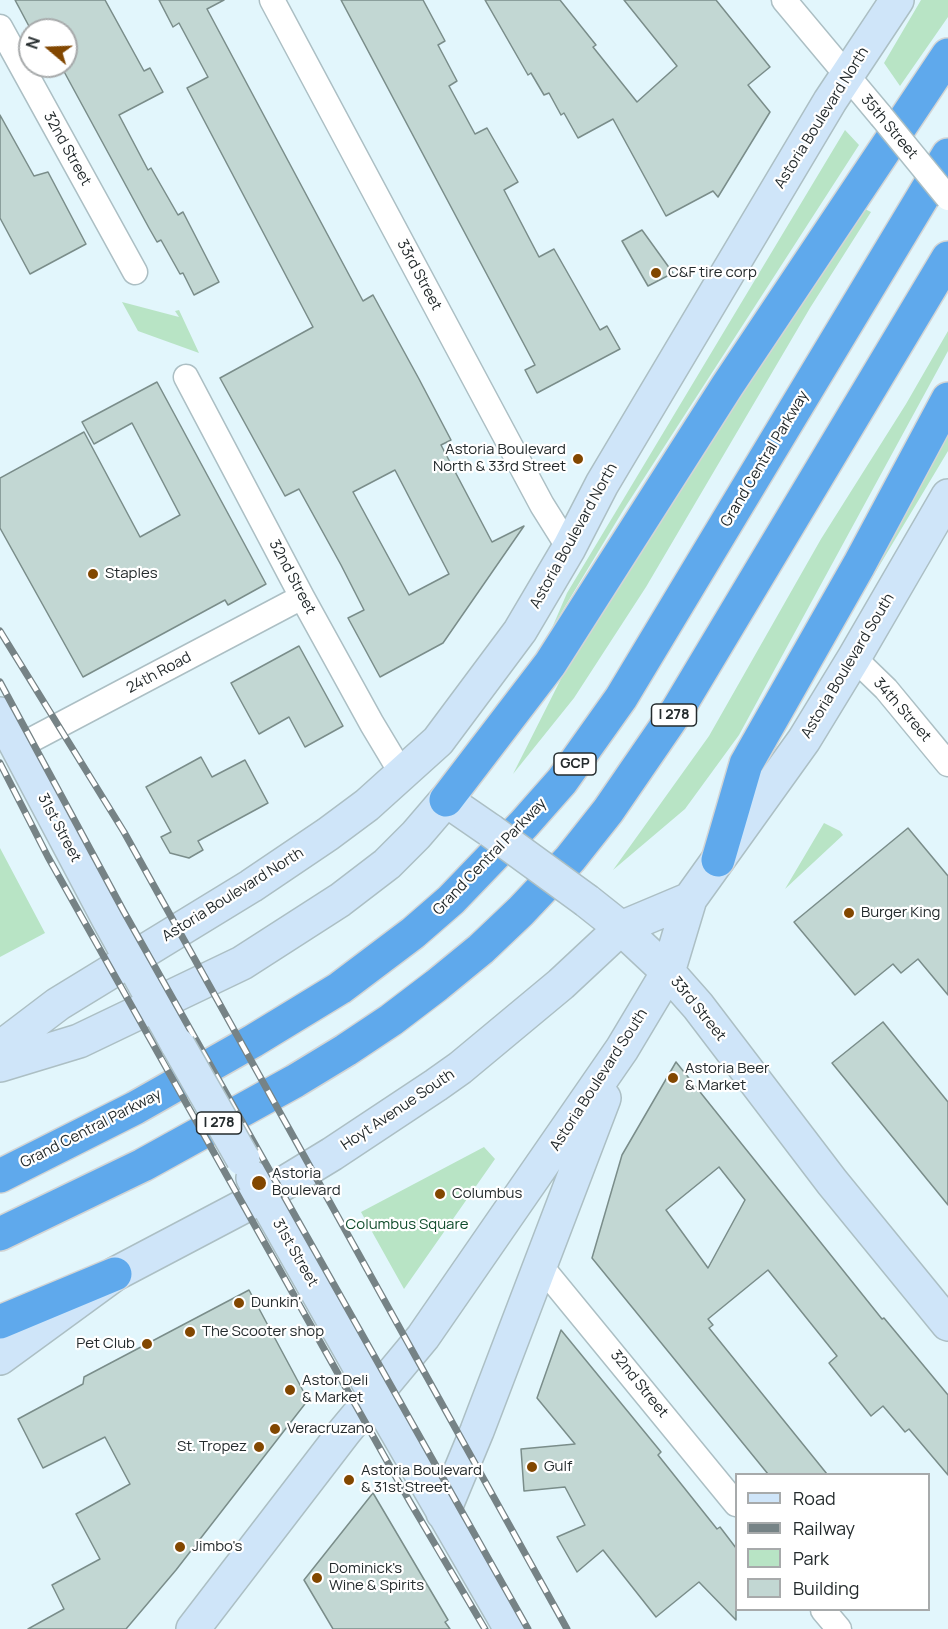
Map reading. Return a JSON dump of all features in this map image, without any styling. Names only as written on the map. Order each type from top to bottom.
[{"type":"highway","points":[[446,800],[550,664],[727,386],[948,55]]},
{"type":"highway","name":"Grand Central Parkway","points":[[0,1176],[135,1108],[291,1019],[340,988],[385,955],[452,900],[524,824],[562,781],[621,698],[948,154]]},
{"type":"highway","name":"I 278","points":[[0,1234],[143,1165],[295,1081],[346,1050],[392,1020],[437,985],[481,949],[521,911],[570,859],[608,812],[678,709],[948,258]]},
{"type":"highway","points":[[718,860],[746,764],[859,565],[948,399]]},
{"type":"highway","points":[[0,1322],[115,1274]]},
{"type":"main road","name":"Astoria Boulevard North","points":[[0,1048],[58,1004],[299,854],[351,817],[438,741],[520,631],[626,444],[830,100],[897,0]]},
{"type":"main road","name":"Astoria Boulevard South","points":[[193,1629],[375,1394],[423,1337],[622,1049],[668,972],[690,899],[804,740],[948,496]]},
{"type":"main road","name":"31st Street","points":[[0,714],[130,960],[375,1394],[511,1629]]},
{"type":"main road","name":"33rd Street","points":[[446,800],[587,901],[621,928],[668,972],[698,1006],[832,1182],[948,1324]]},
{"type":"main road","points":[[0,1065],[79,1041],[242,963],[340,900],[387,864],[446,800]]},
{"type":"main road","name":"Hoyt Avenue South","points":[[0,1358],[115,1274],[263,1196],[332,1154],[460,1068],[561,984],[621,928],[690,899]]},
{"type":"main road","points":[[443,1513],[481,1420],[622,1049]]},
{"type":"street","name":"33rd Street","points":[[272,0],[542,506],[569,548]]},
{"type":"street","name":"35th Street","points":[[784,0],[948,198]]},
{"type":"street","name":"32nd Street","points":[[0,27],[135,272]]},
{"type":"street","name":"32nd Street","points":[[186,376],[302,597],[402,774]]},
{"type":"street","name":"24th Road","points":[[16,748],[302,597]]},
{"type":"street","name":"34th Street","points":[[854,658],[886,689],[948,764]]},
{"type":"street","name":"32nd Street","points":[[540,1265],[735,1503]]},
{"type":"street","points":[[824,1611],[839,1629]]},
{"type":"green space","points":[[921,0],[948,0],[948,17],[900,86],[884,63]]},
{"type":"green space","points":[[845,130],[859,145],[624,509],[552,628],[567,593]]},
{"type":"green space","points":[[863,208],[871,212],[810,308],[646,587],[574,698],[513,774],[571,659],[695,464]]},
{"type":"green space","points":[[122,302],[179,317],[175,311],[179,310],[199,353],[138,331]]},
{"type":"green space","points":[[948,331],[948,351],[739,735],[685,809],[613,870],[709,736],[821,539],[906,404]]},
{"type":"green space","points":[[948,430],[948,451],[836,638]]},
{"type":"green space","points":[[824,823],[843,835],[785,889]]},
{"type":"green space","points":[[0,848],[45,933],[0,957]]},
{"type":"green space","name":"Columbus Square","points":[[484,1147],[495,1159],[404,1289],[361,1212]]},
{"type":"building","points":[[15,0],[105,0],[144,71],[150,68],[163,92],[119,115],[148,170],[151,168],[178,215],[183,212],[219,282],[194,295],[183,273],[180,274],[161,240],[157,242],[68,78],[78,78],[78,18],[25,18]]},
{"type":"building","points":[[159,0],[224,0],[207,9],[363,301],[373,295],[419,379],[451,440],[441,445],[492,542],[524,526],[443,643],[380,677],[348,618],[364,610],[341,565],[299,489],[285,496],[220,378],[313,327],[187,88],[208,77],[179,23],[173,27]],"holes":[[[395,470],[449,574],[409,595],[353,492]]]},
{"type":"building","points":[[341,0],[423,0],[445,41],[438,45],[457,81],[449,86],[475,134],[487,128],[518,182],[504,190],[539,257],[554,249],[600,330],[607,326],[620,349],[537,393],[525,370],[535,365]]},
{"type":"building","points":[[485,0],[560,0],[596,45],[593,47],[637,102],[677,66],[624,0],[716,0],[770,67],[748,85],[770,112],[718,197],[713,191],[666,216],[613,119],[578,138],[564,113],[561,115],[549,93],[544,95],[531,73],[528,75]]},
{"type":"building","points":[[0,115],[34,176],[48,172],[86,244],[30,274],[0,218]]},
{"type":"building","points":[[642,230],[673,273],[648,286],[622,241]]},
{"type":"building","name":"Staples","points":[[157,382],[266,584],[228,605],[225,600],[83,677],[0,528],[0,478],[84,432],[140,537],[180,515],[132,423],[94,444],[82,422]]},
{"type":"building","points":[[299,646],[343,726],[305,747],[289,717],[259,734],[231,683]]},
{"type":"building","points":[[201,757],[212,777],[245,760],[268,803],[198,841],[203,850],[189,858],[170,853],[161,837],[171,832],[146,787]]},
{"type":"building","name":"Burger King","points":[[908,828],[948,876],[948,995],[918,959],[901,973],[893,964],[855,995],[794,922]]},
{"type":"building","points":[[883,1022],[948,1102],[948,1205],[832,1063]]},
{"type":"building","points":[[676,1062],[882,1319],[884,1318],[948,1395],[948,1475],[909,1429],[905,1432],[883,1406],[871,1416],[829,1363],[837,1356],[768,1270],[708,1319],[713,1325],[709,1328],[826,1473],[767,1473],[592,1258],[622,1155]],"holes":[[[719,1167],[745,1200],[708,1268],[666,1210]]]},
{"type":"building","points":[[249,1290],[308,1400],[176,1570],[126,1629],[28,1629],[64,1609],[52,1585],[100,1559],[76,1514],[130,1484],[105,1437],[43,1468],[18,1419],[83,1384],[84,1377]]},
{"type":"building","points":[[561,1330],[661,1452],[658,1455],[717,1529],[720,1527],[735,1547],[736,1620],[699,1582],[656,1617],[603,1550],[577,1572],[557,1537],[585,1525],[565,1487],[524,1491],[521,1449],[575,1444],[537,1398]]},
{"type":"building","points":[[373,1493],[448,1620],[445,1622],[450,1629],[333,1629],[304,1580]]},
{"type":"railway","points":[[0,631],[124,832],[567,1629]]},
{"type":"railway","points":[[0,682],[124,912],[528,1629]]},
{"type":"railway","points":[[0,763],[48,857],[410,1502],[485,1629]]},
{"type":"place","name":"C&F tire corp","points":[[656,273]]},
{"type":"place","name":"Astoria Boulevard North & 33rd Street","points":[[578,459]]},
{"type":"place","name":"Staples","points":[[93,574]]},
{"type":"place","name":"Burger King","points":[[849,913]]},
{"type":"place","name":"Astoria Beer & Market","points":[[673,1078]]},
{"type":"place","name":"Astoria Boulevard","points":[[259,1183]]},
{"type":"place","name":"Columbus","points":[[440,1194]]},
{"type":"place","name":"Dunkin'","points":[[239,1303]]},
{"type":"place","name":"The Scooter shop","points":[[190,1332]]},
{"type":"place","name":"Pet Club","points":[[147,1344]]},
{"type":"place","name":"Astor Deli & Market","points":[[290,1390]]},
{"type":"place","name":"Veracruzano","points":[[275,1429]]},
{"type":"place","name":"St. Tropez","points":[[259,1447]]},
{"type":"place","name":"Gulf","points":[[532,1467]]},
{"type":"place","name":"Astoria Boulevard & 31st Street","points":[[349,1480]]},
{"type":"place","name":"Jimbo's","points":[[180,1547]]},
{"type":"place","name":"Dominick's Wine & Spirits","points":[[317,1578]]}]
